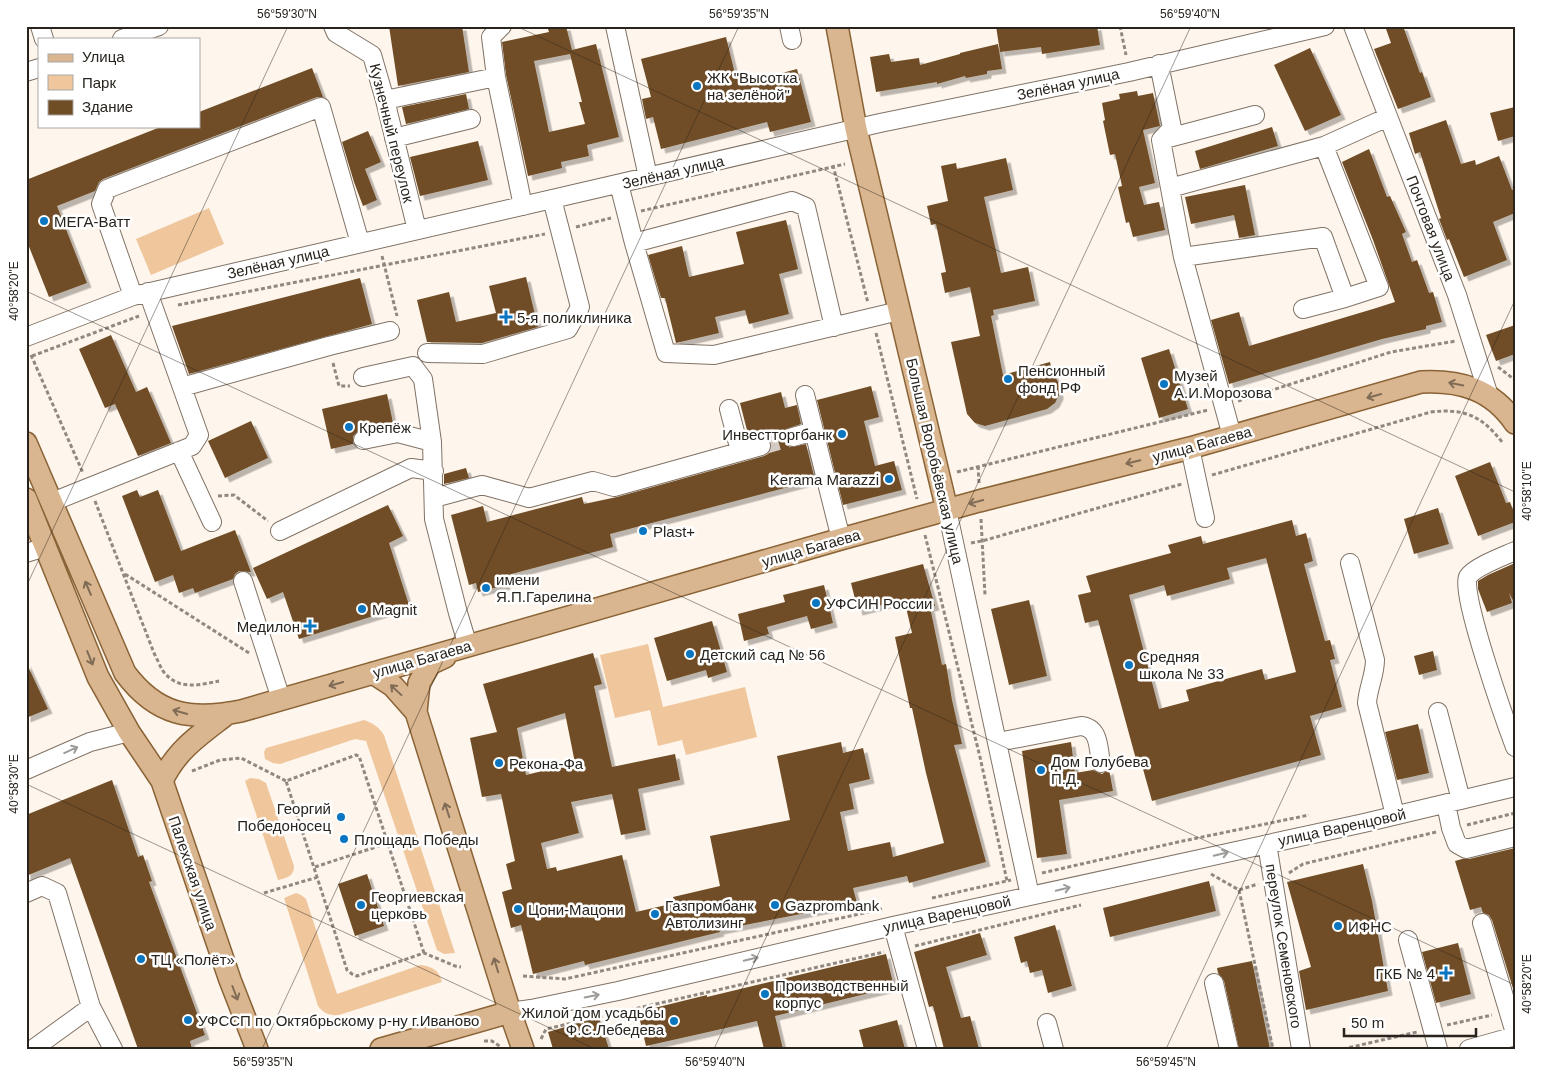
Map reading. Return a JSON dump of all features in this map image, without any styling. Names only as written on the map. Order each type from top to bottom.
[{"type":"main road","name":"Большая Воробьёвская улица","points":[[837,26],[856,129],[947,510]]},
{"type":"main road","name":"улица Багаева","points":[[162,782],[172,762],[186,746],[228,713],[921,517],[1190,448],[1421,382],[1456,383],[1473,388],[1489,396]]},
{"type":"main road","name":"Почтовая улица","points":[[1489,396],[1500,405],[1515,423]]},
{"type":"main road","points":[[26,443],[122,667],[134,685],[145,696],[158,704],[186,714],[207,716],[228,713]]},
{"type":"main road","name":"Палехская улица","points":[[26,499],[36,550],[98,677],[129,732],[162,782],[230,980],[257,1049]]},
{"type":"main road","points":[[468,646],[430,664],[419,683],[416,712],[523,1049]]},
{"type":"main road","points":[[373,673],[393,686],[416,712]]},
{"type":"main road","name":"улица Варенцовой","points":[[381,1049],[510,1012]]},
{"type":"street","points":[[40,26],[44,38]]},
{"type":"street","points":[[125,38],[159,26]]},
{"type":"street","name":"Кузнечный переулок","points":[[333,26],[336,33],[372,54],[416,230]]},
{"type":"street","points":[[502,26],[491,37],[496,77],[523,206]]},
{"type":"street","points":[[616,26],[648,177]]},
{"type":"street","name":"Зелёная улица","points":[[26,337],[140,294],[856,129],[1129,72],[1325,26]]},
{"type":"street","name":"Почтовая улица","points":[[1353,26],[1457,296],[1489,396]]},
{"type":"street","points":[[1159,64],[1172,128],[1161,140]]},
{"type":"street","points":[[26,72],[38,68]]},
{"type":"street","points":[[385,100],[496,77]]},
{"type":"street","points":[[52,502],[192,446],[199,435],[154,310],[140,294],[101,204],[107,189],[321,107],[360,243]]},
{"type":"street","points":[[1161,140],[1255,115]]},
{"type":"street","points":[[1170,188],[1324,146],[1388,117]]},
{"type":"street","points":[[394,138],[471,119]]},
{"type":"street","points":[[1161,140],[1183,257],[1232,436]]},
{"type":"street","points":[[1303,310],[1378,287],[1324,146]]},
{"type":"street","points":[[619,184],[666,353],[714,355],[899,311]]},
{"type":"street","points":[[427,352],[483,354],[568,329],[580,308],[552,200]]},
{"type":"street","points":[[634,243],[792,201],[806,207],[834,327]]},
{"type":"street","points":[[1183,257],[1323,237],[1345,298]]},
{"type":"street","points":[[182,387],[390,331]]},
{"type":"street","points":[[363,377],[413,366],[423,378],[432,442],[434,519],[468,646]]},
{"type":"street","points":[[805,395],[842,539]]},
{"type":"street","points":[[729,409],[740,451]]},
{"type":"street","points":[[793,437],[814,431]]},
{"type":"street","points":[[363,440],[398,433],[432,442]]},
{"type":"street","points":[[434,498],[482,485],[529,498],[593,482],[614,486],[761,446]]},
{"type":"street","points":[[1190,448],[1205,518]]},
{"type":"street","points":[[179,451],[212,522]]},
{"type":"street","points":[[280,531],[411,468],[434,471]]},
{"type":"street","name":"Большая Воробьёвская улица","points":[[947,510],[1030,896]]},
{"type":"street","points":[[1515,551],[1473,571],[1468,578],[1466,590],[1485,657],[1515,747]]},
{"type":"street","points":[[1350,564],[1375,660],[1375,670],[1367,703],[1395,816]]},
{"type":"street","points":[[242,581],[281,699]]},
{"type":"street","points":[[1438,712],[1454,802],[1451,828],[1457,844],[1466,849],[1515,837]]},
{"type":"street","points":[[998,742],[1081,726],[1089,727],[1095,732],[1101,764]]},
{"type":"street","points":[[26,770],[90,742],[129,732]]},
{"type":"street","name":"улица Варенцовой","points":[[510,1012],[618,991],[894,926],[1515,788]]},
{"type":"street","name":"переулок Семеновского","points":[[1267,844],[1301,1049]]},
{"type":"street","points":[[26,893],[42,886],[57,893],[91,1007],[113,1049]]},
{"type":"street","points":[[1470,1049],[1515,1034],[1482,923]]},
{"type":"street","points":[[894,926],[927,1049]]},
{"type":"street","points":[[1408,940],[1438,1049]]},
{"type":"street","points":[[1214,983],[1229,1049]]},
{"type":"street","points":[[33,1049],[91,1007]]},
{"type":"street","points":[[1047,1023],[1054,1049]]},
{"type":"path","points":[[1120,26],[1129,72]]},
{"type":"path","points":[[32,356],[154,310],[560,231],[833,165],[978,747],[1007,881]]},
{"type":"path","points":[[978,466],[1224,406],[1391,352],[1451,341],[1473,342]]},
{"type":"path","points":[[1497,366],[1515,380]]},
{"type":"path","points":[[1431,412],[1447,410],[1463,412],[1479,418],[1492,428],[1502,442]]},
{"type":"path","points":[[214,496],[234,495],[280,531]]},
{"type":"path","points":[[124,573],[270,666]]},
{"type":"path","points":[[154,653],[164,672],[176,682],[190,686],[220,681]]},
{"type":"path","points":[[286,781],[356,755],[359,756],[424,953]]},
{"type":"path","points":[[192,771],[220,760],[241,758],[286,781],[348,970],[352,974],[357,976],[424,953],[461,967]]},
{"type":"path","points":[[1283,877],[1303,864],[1515,813]]},
{"type":"path","points":[[315,867],[388,843]]},
{"type":"path","points":[[264,893],[318,877]]},
{"type":"path","points":[[1239,890],[1273,1049]]},
{"type":"green space","points":[[209,208],[224,244],[151,275],[136,239]]},
{"type":"green space","points":[[648,644],[663,707],[745,687],[757,737],[686,755],[682,740],[658,746],[650,710],[615,718],[600,655]]},
{"type":"green space","points":[[364,720],[376,726],[384,735],[455,953],[444,954],[437,950],[366,741],[355,739],[280,764],[265,759],[264,752],[266,748]]},
{"type":"green space","points":[[250,778],[259,779],[266,783],[294,866],[293,873],[287,878],[278,880],[245,781]]},
{"type":"green space","points":[[296,893],[306,899],[337,994],[420,965],[434,969],[439,974],[442,982],[339,1015],[324,1012],[318,1006],[284,898]]},
{"type":"building","points":[[389,26],[462,26],[469,72],[398,86]]},
{"type":"building","points":[[547,26],[566,26],[572,50],[596,44],[619,137],[587,145],[589,156],[561,162],[562,168],[528,176],[506,75],[502,42],[549,32]],"holes":[[[570,54],[582,102],[579,102],[585,124],[549,132],[534,61]]]},
{"type":"building","points":[[996,26],[1097,26],[1100,45],[1042,54],[1041,47],[1000,52]]},
{"type":"building","points":[[1385,26],[1403,26],[1431,97],[1398,109],[1374,49],[1391,43]]},
{"type":"building","name":"ЖК \"Высотка на зелёной\"","points":[[726,37],[736,78],[743,77],[745,83],[797,69],[811,122],[770,132],[767,122],[661,149],[653,117],[646,119],[642,99],[651,97],[641,59]]},
{"type":"building","points":[[998,44],[1002,69],[937,84],[937,82],[876,92],[870,57],[889,54],[891,62],[919,58],[920,65]]},
{"type":"building","points":[[1310,48],[1341,115],[1305,131],[1274,65]]},
{"type":"building","points":[[312,68],[323,97],[317,97],[103,179],[99,182],[95,191],[57,206],[87,283],[49,297],[26,239],[26,180],[158,128],[200,128],[200,112]]},
{"type":"building","points":[[1137,91],[1138,96],[1153,93],[1160,126],[1143,130],[1155,183],[1139,187],[1144,205],[1159,202],[1165,230],[1133,237],[1129,222],[1126,223],[1118,187],[1122,186],[1115,154],[1110,155],[1103,121],[1105,120],[1102,103],[1120,99],[1119,94]]},
{"type":"building","points":[[466,94],[469,109],[406,124],[402,107]]},
{"type":"building","points":[[1515,107],[1515,136],[1498,141],[1490,113]]},
{"type":"building","points":[[1446,120],[1461,164],[1475,160],[1476,165],[1499,156],[1512,190],[1515,189],[1515,213],[1493,222],[1507,260],[1464,277],[1439,219],[1441,218],[1420,152],[1415,154],[1409,133]]},
{"type":"building","points":[[1272,127],[1278,146],[1200,169],[1195,151]]},
{"type":"building","points":[[368,131],[381,162],[365,169],[377,200],[363,206],[342,142]]},
{"type":"building","points":[[478,141],[488,180],[420,196],[410,157]]},
{"type":"building","points":[[1369,149],[1387,197],[1390,196],[1406,232],[1402,234],[1412,262],[1417,260],[1429,293],[1433,292],[1442,322],[1426,326],[1426,329],[1382,339],[1229,384],[1211,320],[1239,312],[1249,346],[1395,302],[1342,162]]},
{"type":"building","points":[[1006,158],[1013,190],[984,197],[1001,273],[1028,267],[1035,301],[993,310],[994,315],[991,316],[1003,375],[1050,362],[1058,382],[1059,395],[1055,403],[1047,409],[985,426],[975,423],[967,414],[951,342],[980,336],[970,287],[945,293],[941,273],[946,272],[936,224],[931,225],[927,206],[948,201],[941,166],[956,163],[957,169]]},
{"type":"building","points":[[1245,185],[1255,235],[1239,238],[1234,215],[1191,224],[1185,197]]},
{"type":"building","points":[[786,220],[798,269],[779,274],[789,314],[749,324],[745,310],[715,317],[719,333],[676,343],[665,298],[661,298],[648,255],[682,246],[689,277],[744,264],[736,232]]},
{"type":"building","name":"5-я поликлиника","points":[[526,277],[538,327],[482,343],[427,342],[417,300],[449,292],[456,322],[496,313],[489,286]]},
{"type":"building","points":[[360,278],[372,324],[189,374],[172,326]]},
{"type":"building","points":[[1515,325],[1515,354],[1496,361],[1486,335]]},
{"type":"building","points":[[111,335],[136,392],[147,387],[171,443],[138,456],[115,404],[105,408],[79,349]]},
{"type":"building","name":"Музей А.И.Морозова","points":[[1169,349],[1188,409],[1159,418],[1141,358]]},
{"type":"building","name":"Инвестторгбанк","points":[[871,386],[879,417],[864,421],[875,466],[894,461],[902,490],[843,505],[817,400]]},
{"type":"building","points":[[781,392],[785,408],[797,405],[801,424],[786,429],[783,440],[786,445],[791,447],[806,444],[815,480],[610,534],[613,547],[504,576],[506,585],[478,592],[476,583],[469,585],[451,515],[483,506],[487,522],[582,497],[584,504],[617,497],[764,456],[771,449],[771,443],[768,438],[763,436],[749,438],[740,403]]},
{"type":"building","points":[[387,394],[393,423],[360,430],[353,436],[353,444],[331,449],[322,409]]},
{"type":"building","points":[[251,421],[268,458],[225,478],[208,441]]},
{"type":"building","points":[[1490,462],[1506,503],[1510,502],[1515,515],[1515,522],[1478,536],[1455,476]]},
{"type":"building","points":[[466,468],[469,478],[444,484],[444,474]]},
{"type":"building","points":[[137,490],[140,497],[158,490],[181,551],[235,530],[251,572],[239,571],[233,579],[195,593],[193,588],[179,593],[173,575],[155,582],[122,496]]},
{"type":"building","points":[[388,505],[403,536],[389,543],[409,605],[299,639],[283,592],[267,599],[253,568]]},
{"type":"building","points":[[1438,508],[1449,544],[1414,554],[1404,519]]},
{"type":"building","name":"Средняя школа № 33","points":[[1292,520],[1296,536],[1306,533],[1313,561],[1304,564],[1325,641],[1330,640],[1335,659],[1330,660],[1342,707],[1310,716],[1321,755],[1152,801],[1141,762],[1137,763],[1098,620],[1085,623],[1078,595],[1091,592],[1086,576],[1171,553],[1168,545],[1201,536],[1203,544]],"holes":[[[1266,558],[1296,672],[1265,680],[1262,669],[1186,690],[1189,701],[1159,709],[1129,595],[1164,585],[1167,596],[1230,579],[1227,568]]]},
{"type":"building","points":[[1515,563],[1515,604],[1509,593],[1512,603],[1487,612],[1478,589],[1478,581]]},
{"type":"building","points":[[923,564],[935,606],[930,607],[942,665],[946,664],[962,744],[954,745],[986,862],[909,883],[907,876],[853,888],[857,903],[719,930],[720,932],[585,965],[584,961],[533,974],[521,925],[511,928],[502,892],[512,889],[506,864],[515,861],[501,794],[482,797],[470,738],[497,732],[483,684],[593,653],[602,684],[594,686],[612,767],[675,754],[680,780],[638,789],[646,830],[621,835],[612,794],[571,802],[579,833],[541,843],[547,869],[556,867],[557,871],[622,855],[636,912],[675,903],[673,897],[720,886],[710,836],[790,820],[777,756],[841,742],[843,753],[863,748],[870,779],[849,784],[854,809],[840,812],[848,851],[890,842],[893,857],[944,843],[912,708],[910,708],[895,637],[912,633],[905,603],[894,606],[894,602],[858,611],[851,583]],"holes":[[[565,713],[575,763],[526,775],[517,728]]]},
{"type":"building","points":[[824,585],[833,623],[811,629],[807,616],[767,627],[769,634],[744,641],[738,614],[785,602],[783,595]]},
{"type":"building","points":[[1029,600],[1047,676],[1009,685],[991,609]]},
{"type":"building","name":"Детский сад № 56","points":[[712,621],[727,672],[708,678],[706,670],[667,681],[654,638]]},
{"type":"building","points":[[1433,651],[1437,670],[1419,675],[1414,656]]},
{"type":"building","points":[[26,662],[48,709],[26,718]]},
{"type":"building","points":[[1418,724],[1429,773],[1397,780],[1385,732]]},
{"type":"building","points":[[1071,742],[1075,773],[1093,770],[1102,774],[1109,769],[1113,791],[1059,800],[1067,854],[1037,858],[1022,751]]},
{"type":"building","name":"ТЦ «Полёт»","points":[[112,780],[138,857],[143,855],[152,881],[149,882],[205,1035],[190,1041],[192,1049],[138,1049],[70,858],[26,876],[26,815]]},
{"type":"building","points":[[1515,848],[1515,995],[1492,920],[1489,915],[1483,913],[1481,907],[1470,910],[1455,861]]},
{"type":"building","name":"ИФНС","points":[[1363,864],[1372,901],[1388,991],[1306,1010],[1299,971],[1311,967],[1287,882]]},
{"type":"building","name":"Георгиевская церковь","points":[[367,874],[384,926],[355,936],[338,884]]},
{"type":"building","points":[[1209,881],[1216,911],[1110,937],[1103,908]]},
{"type":"building","points":[[1055,925],[1072,986],[1048,993],[1042,970],[1030,973],[1027,961],[1021,963],[1014,937]]},
{"type":"building","points":[[980,933],[987,955],[946,967],[961,1018],[970,1016],[979,1049],[944,1049],[933,1006],[929,1007],[914,952]]},
{"type":"building","name":"ГКБ № 4","points":[[1458,943],[1471,994],[1436,1003],[1422,952]]},
{"type":"building","points":[[886,954],[894,987],[775,1016],[783,1049],[764,1049],[757,1021],[646,1046],[638,1012]]},
{"type":"building","points":[[1252,961],[1270,1049],[1239,1049],[1224,981],[1218,973],[1217,968]]},
{"type":"building","points":[[599,1017],[609,1049],[553,1049],[548,1032]]},
{"type":"building","points":[[897,1020],[905,1049],[864,1049],[859,1030]]},
{"type":"tunnel","points":[[761,446],[793,437]]},
{"type":"place","name":"ЖК \"Высотка на зелёной\"","points":[[697,86]]},
{"type":"place","name":"МЕГА-Ватт","points":[[44,221]]},
{"type":"place","name":"5-я поликлиника","points":[[506,317]]},
{"type":"place","name":"Пенсионный фонд РФ","points":[[1008,379]]},
{"type":"place","name":"Музей А.И.Морозова","points":[[1164,384]]},
{"type":"place","name":"Крепёж","points":[[349,427]]},
{"type":"place","name":"Инвестторгбанк","points":[[842,434]]},
{"type":"place","name":"Kerama Marazzi","points":[[889,479]]},
{"type":"place","name":"Plast+","points":[[643,531]]},
{"type":"place","name":"имени Я.П.Гарелина","points":[[486,588]]},
{"type":"place","name":"УФСИН России","points":[[816,603]]},
{"type":"place","name":"Magnit","points":[[362,609]]},
{"type":"place","name":"Медилон","points":[[310,626]]},
{"type":"place","name":"Детский сад № 56","points":[[690,654]]},
{"type":"place","name":"Средняя школа № 33","points":[[1129,665]]},
{"type":"place","name":"Рекона-Фа","points":[[499,763]]},
{"type":"place","name":"Дом Голубева П.Д.","points":[[1041,770]]},
{"type":"place","name":"Георгий Победоносец","points":[[341,817]]},
{"type":"place","name":"Площадь Победы","points":[[344,839]]},
{"type":"place","name":"Георгиевская церковь","points":[[361,905]]},
{"type":"place","name":"Gazprombank","points":[[775,905]]},
{"type":"place","name":"Цони-Мацони","points":[[518,909]]},
{"type":"place","name":"Газпромбанк Автолизинг","points":[[655,914]]},
{"type":"place","name":"ИФНС","points":[[1338,926]]},
{"type":"place","name":"ТЦ «Полёт»","points":[[141,959]]},
{"type":"place","name":"ГКБ № 4","points":[[1446,973]]},
{"type":"place","name":"Производственный корпус","points":[[765,994]]},
{"type":"place","name":"УФССП по Октябрьскому р-ну г.Иваново","points":[[188,1020]]},
{"type":"place","name":"Жилой дом усадьбы Ф.С.Лебедева","points":[[674,1021]]}]
